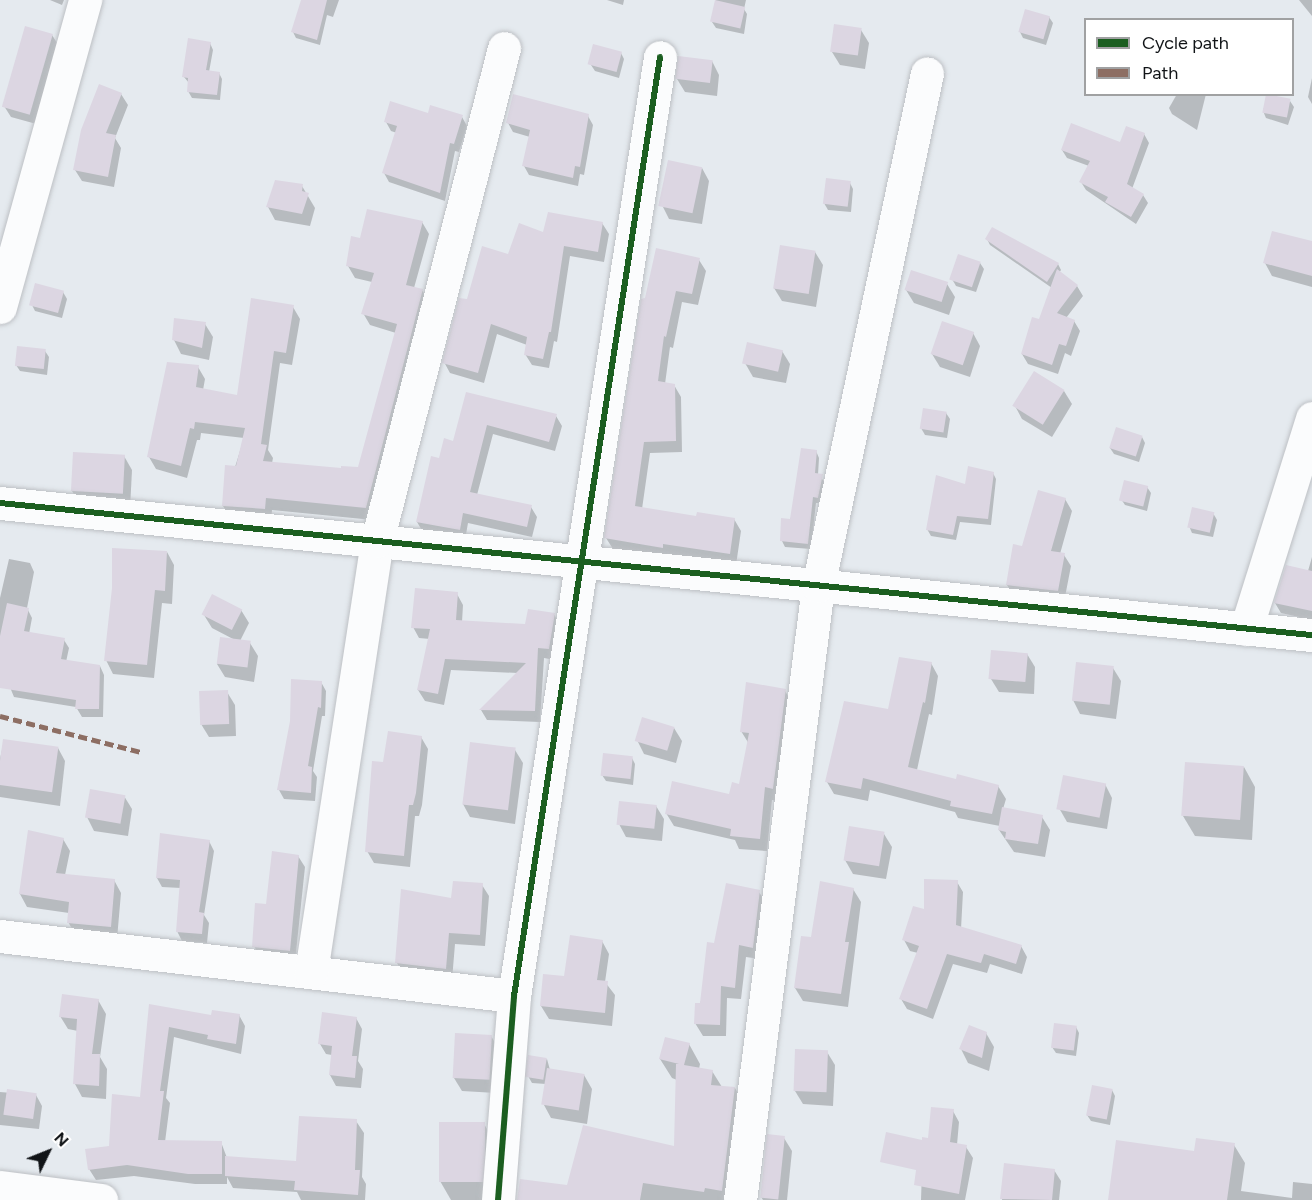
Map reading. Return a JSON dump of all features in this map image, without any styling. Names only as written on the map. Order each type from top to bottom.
[{"type":"street","points":[[0,307],[85,0]]},
{"type":"street","points":[[311,972],[377,541],[504,48]]},
{"type":"street","points":[[498,1200],[514,996],[660,57]]},
{"type":"street","points":[[740,1200],[818,585],[927,73]]},
{"type":"street","points":[[1246,629],[1312,418]]},
{"type":"street","points":[[0,503],[1312,635]]},
{"type":"street","points":[[0,936],[514,996]]},
{"type":"street","points":[[0,1187],[101,1200]]},
{"type":"building","points":[[301,0],[327,0],[317,40],[291,32]]},
{"type":"building","points":[[715,0],[745,7],[740,28],[710,21]]},
{"type":"building","points":[[1025,9],[1050,16],[1043,39],[1018,32]]},
{"type":"building","points":[[834,24],[862,28],[858,56],[830,52]]},
{"type":"building","points":[[25,26],[53,34],[30,115],[2,107]]},
{"type":"building","points":[[188,38],[211,42],[206,70],[220,72],[217,95],[187,92],[188,78],[182,77]]},
{"type":"building","points":[[593,44],[622,52],[617,72],[588,64]]},
{"type":"building","points":[[678,56],[713,60],[710,83],[675,79]]},
{"type":"building","points":[[99,84],[122,93],[106,133],[116,135],[108,177],[73,170],[81,130]]},
{"type":"building","points":[[513,94],[589,114],[580,167],[575,166],[573,178],[522,166],[530,130],[506,123]]},
{"type":"building","points":[[1266,96],[1291,99],[1287,117],[1262,113]]},
{"type":"building","points":[[390,101],[428,113],[430,105],[463,115],[454,144],[450,143],[440,193],[382,173],[397,126],[384,122]]},
{"type":"building","points":[[1071,123],[1120,142],[1126,126],[1145,133],[1127,184],[1144,194],[1131,217],[1105,202],[1108,197],[1079,182],[1090,161],[1061,150]]},
{"type":"building","points":[[668,160],[702,167],[692,213],[658,206]]},
{"type":"building","points":[[826,178],[851,181],[848,207],[823,204]]},
{"type":"building","points":[[275,180],[303,184],[302,191],[309,193],[302,214],[266,207]]},
{"type":"building","points":[[367,209],[423,221],[406,285],[423,289],[366,508],[266,498],[265,509],[222,506],[225,465],[236,466],[245,428],[195,422],[194,429],[190,428],[181,466],[147,457],[167,362],[199,365],[196,387],[237,395],[251,298],[294,305],[286,353],[274,351],[261,444],[267,445],[263,461],[341,468],[341,466],[358,467],[397,324],[361,314],[374,273],[346,266],[351,236],[360,238]]},
{"type":"building","points":[[548,212],[603,222],[598,252],[564,246],[551,332],[549,332],[543,359],[524,355],[527,337],[491,324],[478,373],[442,363],[459,298],[467,299],[482,246],[508,254],[519,223],[543,232]]},
{"type":"building","points":[[992,227],[1059,263],[1047,282],[985,239]]},
{"type":"building","points":[[1272,231],[1312,241],[1312,276],[1263,263]]},
{"type":"building","points":[[780,245],[816,251],[809,294],[773,288]]},
{"type":"building","points":[[656,248],[700,258],[692,294],[676,291],[666,337],[664,336],[658,381],[675,384],[676,441],[644,442],[635,506],[696,516],[697,512],[735,518],[730,554],[663,544],[663,548],[604,538],[641,299],[645,298]]},
{"type":"building","points":[[958,254],[981,262],[972,287],[949,280]]},
{"type":"building","points":[[1057,269],[1078,285],[1057,313],[1075,320],[1066,346],[1059,344],[1052,365],[1021,354],[1032,317],[1039,319]]},
{"type":"building","points":[[911,270],[948,282],[942,302],[905,290]]},
{"type":"building","points":[[35,283],[64,291],[58,313],[29,305]]},
{"type":"building","points":[[174,318],[206,322],[202,348],[172,340]]},
{"type":"building","points":[[942,321],[974,332],[963,365],[931,354]]},
{"type":"building","points":[[747,342],[783,350],[778,372],[742,363]]},
{"type":"building","points":[[17,346],[46,349],[44,369],[15,366]]},
{"type":"building","points":[[1034,371],[1065,390],[1043,425],[1012,406]]},
{"type":"building","points":[[466,392],[557,414],[549,442],[487,425],[470,492],[532,505],[527,527],[463,513],[460,530],[416,522],[431,456],[439,458],[444,438],[453,441]]},
{"type":"building","points":[[923,408],[947,412],[943,432],[920,429]]},
{"type":"building","points":[[1116,427],[1143,436],[1136,457],[1109,448]]},
{"type":"building","points":[[801,448],[817,450],[815,473],[823,474],[818,498],[813,497],[808,544],[780,541],[781,518],[790,519]]},
{"type":"building","points":[[73,452],[125,455],[123,494],[71,491]]},
{"type":"building","points":[[968,466],[994,472],[988,519],[957,516],[953,535],[926,530],[936,475],[965,484]]},
{"type":"building","points":[[1124,480],[1148,486],[1143,506],[1119,500]]},
{"type":"building","points":[[1038,490],[1066,498],[1051,551],[1065,553],[1058,591],[1006,585],[1013,544],[1022,546]]},
{"type":"building","points":[[1192,507],[1214,512],[1210,533],[1187,527]]},
{"type":"building","points":[[112,548],[167,551],[165,591],[155,590],[147,665],[104,661],[112,588]]},
{"type":"building","points":[[1286,565],[1312,571],[1312,611],[1274,603]]},
{"type":"building","points":[[415,588],[458,592],[456,620],[525,624],[528,609],[555,613],[549,649],[538,648],[535,711],[479,710],[526,663],[445,659],[438,694],[417,690],[430,629],[411,628]]},
{"type":"building","points":[[212,594],[242,609],[232,630],[202,614]]},
{"type":"building","points":[[7,603],[29,608],[24,631],[65,638],[61,659],[100,665],[99,709],[75,709],[76,700],[0,688],[0,636]]},
{"type":"building","points":[[220,637],[251,641],[247,668],[217,664]]},
{"type":"building","points":[[991,650],[1028,653],[1025,682],[988,679]]},
{"type":"building","points":[[899,657],[932,662],[925,703],[923,702],[908,767],[956,779],[957,774],[999,785],[992,814],[950,806],[951,801],[863,778],[861,789],[825,782],[844,701],[888,709]]},
{"type":"building","points":[[1076,662],[1114,666],[1110,705],[1072,701]]},
{"type":"building","points":[[291,679],[322,681],[321,708],[318,707],[308,766],[312,767],[311,793],[277,790],[290,721]]},
{"type":"building","points":[[746,682],[786,689],[773,789],[765,787],[760,839],[730,836],[731,829],[665,814],[672,781],[729,794],[732,782],[739,784],[749,733],[740,732]]},
{"type":"building","points":[[228,690],[229,724],[200,725],[199,691]]},
{"type":"building","points":[[642,717],[675,727],[667,751],[635,741]]},
{"type":"building","points":[[388,731],[422,736],[416,793],[413,805],[409,805],[404,856],[365,852],[372,761],[383,762]]},
{"type":"building","points":[[3,739],[58,747],[52,792],[0,785]]},
{"type":"building","points":[[470,742],[516,748],[508,810],[462,805]]},
{"type":"building","points":[[603,753],[633,756],[630,779],[601,776]]},
{"type":"building","points":[[1185,762],[1244,766],[1240,820],[1181,816]]},
{"type":"building","points":[[1063,775],[1106,783],[1100,818],[1056,809]]},
{"type":"building","points":[[90,789],[125,795],[120,824],[85,818]]},
{"type":"building","points":[[619,801],[657,805],[654,829],[616,825]]},
{"type":"building","points":[[1002,807],[1043,815],[1038,844],[1005,839],[1006,832],[998,830]]},
{"type":"building","points":[[849,826],[885,832],[879,866],[844,861]]},
{"type":"building","points":[[28,830],[64,838],[56,873],[115,879],[111,927],[67,923],[69,902],[19,894]]},
{"type":"building","points":[[160,833],[210,840],[199,912],[204,913],[202,934],[176,932],[180,880],[156,878]]},
{"type":"building","points":[[272,851],[299,855],[290,951],[252,947],[255,903],[266,904]]},
{"type":"building","points":[[924,879],[958,880],[956,925],[1022,945],[1016,964],[984,954],[981,963],[947,954],[927,1009],[899,999],[919,946],[902,940],[913,906],[924,909]]},
{"type":"building","points":[[453,881],[483,883],[480,935],[449,933],[446,969],[395,963],[401,889],[451,898]]},
{"type":"building","points":[[820,881],[854,888],[845,942],[849,942],[841,994],[794,988],[801,936],[811,937]]},
{"type":"building","points":[[726,883],[760,890],[753,948],[739,945],[735,988],[721,986],[720,1025],[694,1024],[695,1003],[700,1003],[707,942],[714,943]]},
{"type":"building","points":[[570,935],[603,940],[597,980],[608,981],[605,1013],[540,1006],[543,974],[564,976]]},
{"type":"building","points":[[62,994],[99,999],[92,1054],[100,1054],[99,1086],[73,1084],[77,1019],[59,1017]]},
{"type":"building","points":[[149,1004],[211,1015],[212,1010],[240,1014],[236,1044],[207,1039],[208,1035],[169,1027],[160,1091],[164,1091],[158,1140],[222,1141],[222,1174],[188,1174],[127,1165],[88,1170],[85,1149],[109,1146],[112,1094],[140,1097]]},
{"type":"building","points":[[322,1012],[357,1017],[352,1056],[357,1056],[355,1078],[329,1075],[332,1046],[318,1044]]},
{"type":"building","points":[[1054,1023],[1077,1026],[1074,1051],[1051,1048]]},
{"type":"building","points":[[969,1025],[987,1032],[982,1058],[959,1049]]},
{"type":"building","points":[[455,1033],[492,1035],[490,1080],[453,1078]]},
{"type":"building","points":[[665,1037],[690,1043],[684,1065],[713,1070],[711,1085],[735,1087],[722,1191],[705,1188],[704,1192],[643,1183],[640,1200],[517,1200],[520,1179],[567,1185],[583,1125],[674,1146],[676,1064],[679,1064],[659,1059]]},
{"type":"building","points":[[795,1049],[828,1050],[827,1092],[794,1091]]},
{"type":"building","points":[[528,1055],[547,1058],[543,1080],[525,1077]]},
{"type":"building","points":[[547,1068],[585,1074],[579,1110],[541,1105]]},
{"type":"building","points":[[1092,1085],[1113,1089],[1107,1119],[1086,1115]]},
{"type":"building","points":[[7,1089],[37,1093],[33,1119],[3,1115]]},
{"type":"building","points":[[931,1107],[954,1109],[950,1142],[967,1145],[959,1194],[914,1185],[916,1170],[880,1162],[886,1132],[922,1140],[922,1137],[928,1138]]},
{"type":"building","points":[[299,1116],[357,1119],[355,1170],[360,1170],[358,1195],[294,1190],[295,1181],[225,1176],[225,1156],[296,1161]]},
{"type":"building","points":[[439,1122],[485,1122],[485,1182],[439,1182]]},
{"type":"building","points":[[767,1134],[785,1136],[778,1200],[760,1198]]},
{"type":"building","points":[[1196,1138],[1235,1143],[1227,1200],[1108,1200],[1116,1140],[1194,1151]]},
{"type":"building","points":[[1004,1163],[1055,1169],[1052,1200],[1000,1199]]},
{"type":"marked path","points":[[0,716],[141,752]]},
{"type":"cycle path","points":[[498,1200],[514,996],[660,57]]},
{"type":"cycle path","points":[[0,503],[1312,635]]}]
